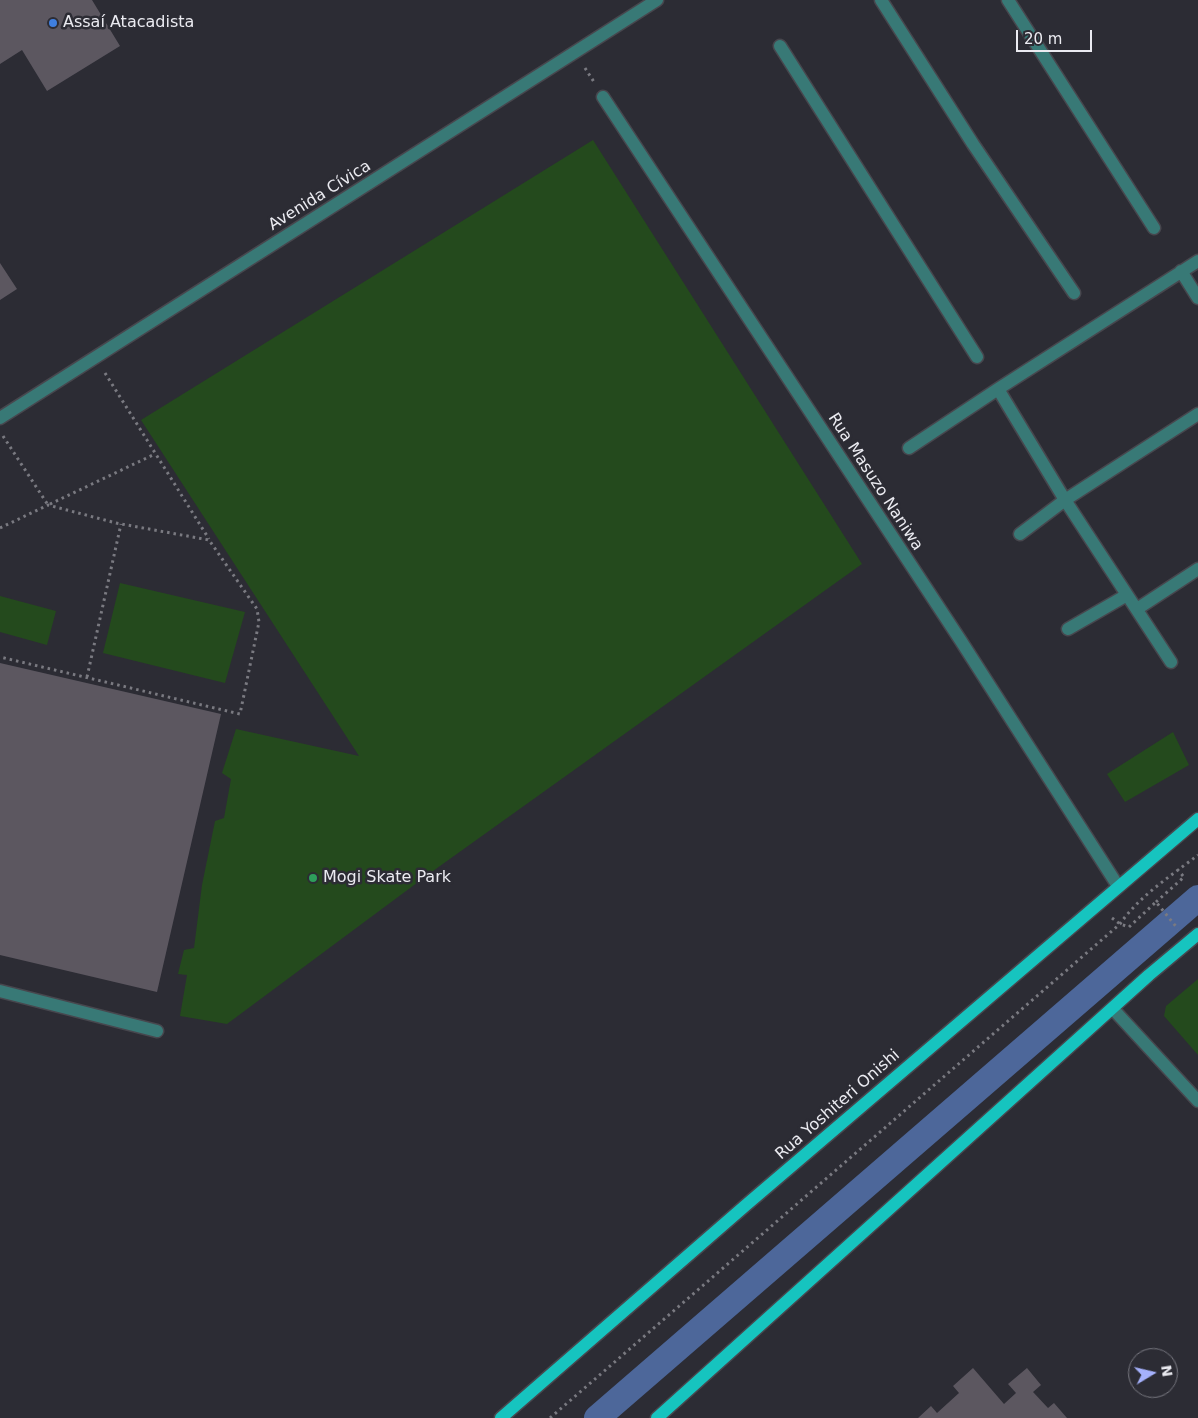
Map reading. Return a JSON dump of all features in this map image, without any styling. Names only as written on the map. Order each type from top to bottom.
[{"type":"main road","name":"Rua Yoshiteri Onishi","points":[[501,1418],[1087,912],[1198,819]]},
{"type":"main road","points":[[657,1418],[1149,975],[1198,934]]},
{"type":"street","name":"Avenida Cívica","points":[[0,418],[576,53],[643,4],[657,0]]},
{"type":"street","points":[[881,0],[973,144],[1074,294]]},
{"type":"street","points":[[1008,0],[1154,228]]},
{"type":"street","points":[[780,46],[977,357]]},
{"type":"street","name":"Rua Masuzo Naniwa","points":[[603,97],[934,600],[1118,886]]},
{"type":"street","points":[[909,448],[1198,261]]},
{"type":"street","points":[[1182,272],[1198,298]]},
{"type":"street","points":[[998,389],[1065,500],[1171,662]]},
{"type":"street","points":[[1020,534],[1065,500],[1198,414]]},
{"type":"street","points":[[1137,610],[1198,569]]},
{"type":"street","points":[[1068,630],[1126,595]]},
{"type":"street","points":[[0,991],[157,1031]]},
{"type":"street","points":[[1113,1009],[1198,1101]]},
{"type":"path","points":[[576,53],[603,97]]},
{"type":"path","points":[[0,656],[240,714],[260,622],[257,609],[209,540],[96,358]]},
{"type":"path","points":[[0,432],[48,506],[121,524],[209,540]]},
{"type":"path","points":[[0,528],[155,454]]},
{"type":"path","points":[[87,678],[121,524]]},
{"type":"path","points":[[1087,912],[1099,927],[1111,917],[1120,924],[1129,927],[1184,877],[1160,852]]},
{"type":"path","points":[[550,1418],[1120,924],[1126,914],[1177,870],[1198,855]]},
{"type":"path","points":[[1157,903],[1181,933]]},
{"type":"green space","points":[[593,140],[862,564],[433,871],[227,1024],[180,1016],[187,975],[178,974],[184,950],[194,948],[202,885],[215,821],[224,818],[231,779],[222,773],[236,729],[359,756],[141,420]]},
{"type":"green space","points":[[120,583],[245,612],[225,683],[103,653]]},
{"type":"green space","points":[[0,596],[56,611],[47,645],[0,632]]},
{"type":"green space","points":[[1173,732],[1189,765],[1125,802],[1107,774]]},
{"type":"green space","points":[[1198,979],[1198,1055],[1164,1016],[1166,1006]]},
{"type":"building","name":"Assaí Atacadista","points":[[0,0],[92,0],[120,46],[47,91],[22,50],[0,64]]},
{"type":"building","points":[[0,263],[17,289],[0,300]]},
{"type":"building","points":[[0,663],[221,714],[157,992],[0,955]]},
{"type":"building","points":[[973,1368],[1004,1404],[1016,1393],[1008,1384],[1027,1368],[1041,1385],[1033,1392],[1048,1408],[1054,1403],[1067,1418],[918,1418],[931,1406],[937,1413],[959,1393],[953,1386]]},
{"type":"waterway","points":[[597,1418],[1198,898]]},
{"type":"place","name":"Assaí Atacadista","points":[[53,23]]},
{"type":"place","name":"Mogi Skate Park","points":[[313,878]]}]
